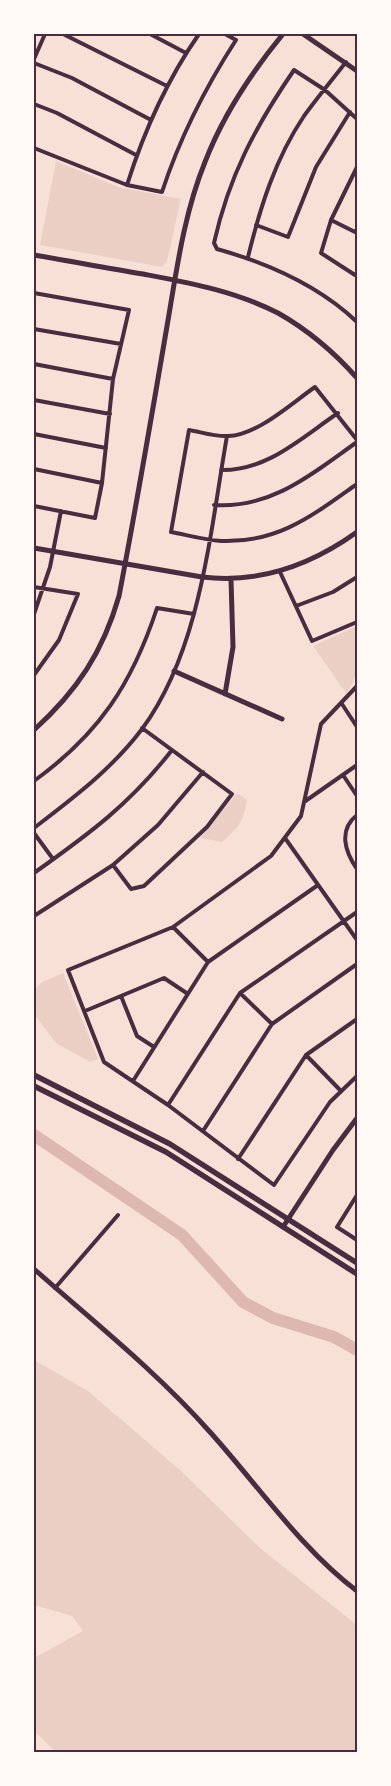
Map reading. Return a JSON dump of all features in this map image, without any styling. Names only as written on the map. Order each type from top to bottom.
[{"type":"main road","points":[[34,1075],[170,1144],[357,1263]]},
{"type":"main road","points":[[34,1086],[158,1147],[357,1274]]},
{"type":"street","points":[[34,59],[45,34]]},
{"type":"street","points":[[63,34],[167,86]]},
{"type":"street","points":[[150,34],[186,53]]},
{"type":"street","points":[[127,185],[136,155],[150,120],[167,86],[199,34]]},
{"type":"street","points":[[34,148],[127,185],[162,192],[174,155],[194,109],[236,40],[225,34]]},
{"type":"street","points":[[34,730],[56,710],[79,683],[96,656],[115,612],[187,219],[204,162],[219,130],[244,87],[283,34]]},
{"type":"street","points":[[303,34],[357,71]]},
{"type":"street","points":[[248,257],[269,184],[287,145],[304,116],[346,62]]},
{"type":"street","points":[[34,63],[72,78],[150,120]]},
{"type":"street","points":[[357,119],[325,90],[294,70],[265,111],[244,151],[220,216],[214,244],[217,249],[248,257],[298,281],[357,322]]},
{"type":"street","points":[[34,104],[136,155]]},
{"type":"street","points":[[256,225],[288,237],[316,167],[350,112]]},
{"type":"street","points":[[357,168],[331,220],[321,253],[355,275],[357,273]]},
{"type":"street","points":[[331,220],[355,232],[357,230]]},
{"type":"street","points":[[34,255],[175,280],[227,292],[278,314],[323,344],[357,378]]},
{"type":"street","points":[[34,293],[129,310],[113,379],[102,483],[96,518],[34,506]]},
{"type":"street","points":[[353,318],[357,315]]},
{"type":"street","points":[[34,329],[121,344]]},
{"type":"street","points":[[34,364],[113,379]]},
{"type":"street","points":[[214,505],[250,504],[283,492],[357,441],[338,413],[314,387],[257,427],[245,432],[227,436],[189,430],[171,532],[221,541],[258,538],[282,531],[307,520],[357,484]]},
{"type":"street","points":[[34,400],[110,414]]},
{"type":"street","points":[[221,470],[239,471],[258,466],[338,413]]},
{"type":"street","points":[[34,434],[106,448]]},
{"type":"street","points":[[34,828],[80,794],[103,774],[142,728],[174,671],[194,614],[227,436]]},
{"type":"street","points":[[34,469],[102,483]]},
{"type":"street","points":[[34,614],[44,588],[54,552],[61,511]]},
{"type":"street","points":[[34,548],[202,577],[231,579],[280,572],[322,555],[357,532]]},
{"type":"street","points":[[280,572],[312,641],[357,622]]},
{"type":"street","points":[[296,606],[333,592],[357,577]]},
{"type":"street","points":[[225,694],[233,647],[231,579]]},
{"type":"street","points":[[34,587],[78,594],[60,640],[34,675]]},
{"type":"street","points":[[34,781],[73,749],[110,708],[141,655],[157,608],[194,614]]},
{"type":"street","points":[[174,671],[282,718]]},
{"type":"street","points":[[357,686],[321,724],[301,816],[271,856],[173,926],[68,970],[104,1062],[168,1105],[274,1185],[330,1102],[340,1090],[357,1076]]},
{"type":"street","points":[[342,704],[357,727]]},
{"type":"street","points":[[113,864],[131,890],[144,886],[188,846],[232,794],[142,728]]},
{"type":"street","points":[[34,873],[106,821],[134,796],[172,750]]},
{"type":"street","points":[[304,802],[357,765]]},
{"type":"street","points":[[34,916],[113,864],[158,825],[203,772]]},
{"type":"street","points":[[343,775],[357,796]]},
{"type":"street","points":[[357,816],[349,824],[345,844],[346,852],[357,868]]},
{"type":"street","points":[[34,833],[53,859]]},
{"type":"street","points":[[286,838],[357,940]]},
{"type":"street","points":[[133,1081],[208,962],[318,885]]},
{"type":"street","points":[[168,1105],[240,993],[357,912]]},
{"type":"street","points":[[173,926],[208,962]]},
{"type":"street","points":[[203,1131],[272,1024],[357,964]]},
{"type":"street","points":[[85,1011],[164,978],[188,994]]},
{"type":"street","points":[[240,993],[272,1024]]},
{"type":"street","points":[[121,996],[136,1036],[154,1047]]},
{"type":"street","points":[[238,1159],[306,1055],[357,1018]]},
{"type":"street","points":[[306,1055],[340,1090]]},
{"type":"street","points":[[283,1227],[333,1150],[357,1118]]},
{"type":"street","points":[[357,1195],[337,1227],[357,1240]]},
{"type":"street","points":[[54,1288],[118,1215]]},
{"type":"street","points":[[34,1270],[138,1360],[202,1424],[323,1563],[357,1591]]},
{"type":"shaded area","points":[[56,161],[118,187],[181,199],[167,261],[162,267],[40,245]]},
{"type":"shaded area","points":[[357,626],[357,670],[346,693],[313,646]]},
{"type":"shaded area","points":[[237,793],[247,800],[242,818],[232,833],[222,842],[200,838]]},
{"type":"shaded area","points":[[63,973],[98,1059],[90,1062],[56,1043],[34,1014],[34,990],[42,982]]},
{"type":"shaded area","points":[[34,1360],[88,1391],[180,1470],[260,1548],[357,1625],[357,1752],[56,1752],[34,1731],[34,1658],[83,1631],[72,1616],[34,1605]]},
{"type":"waterway","points":[[34,1135],[182,1235],[243,1302],[273,1318],[334,1337],[357,1350]]}]
